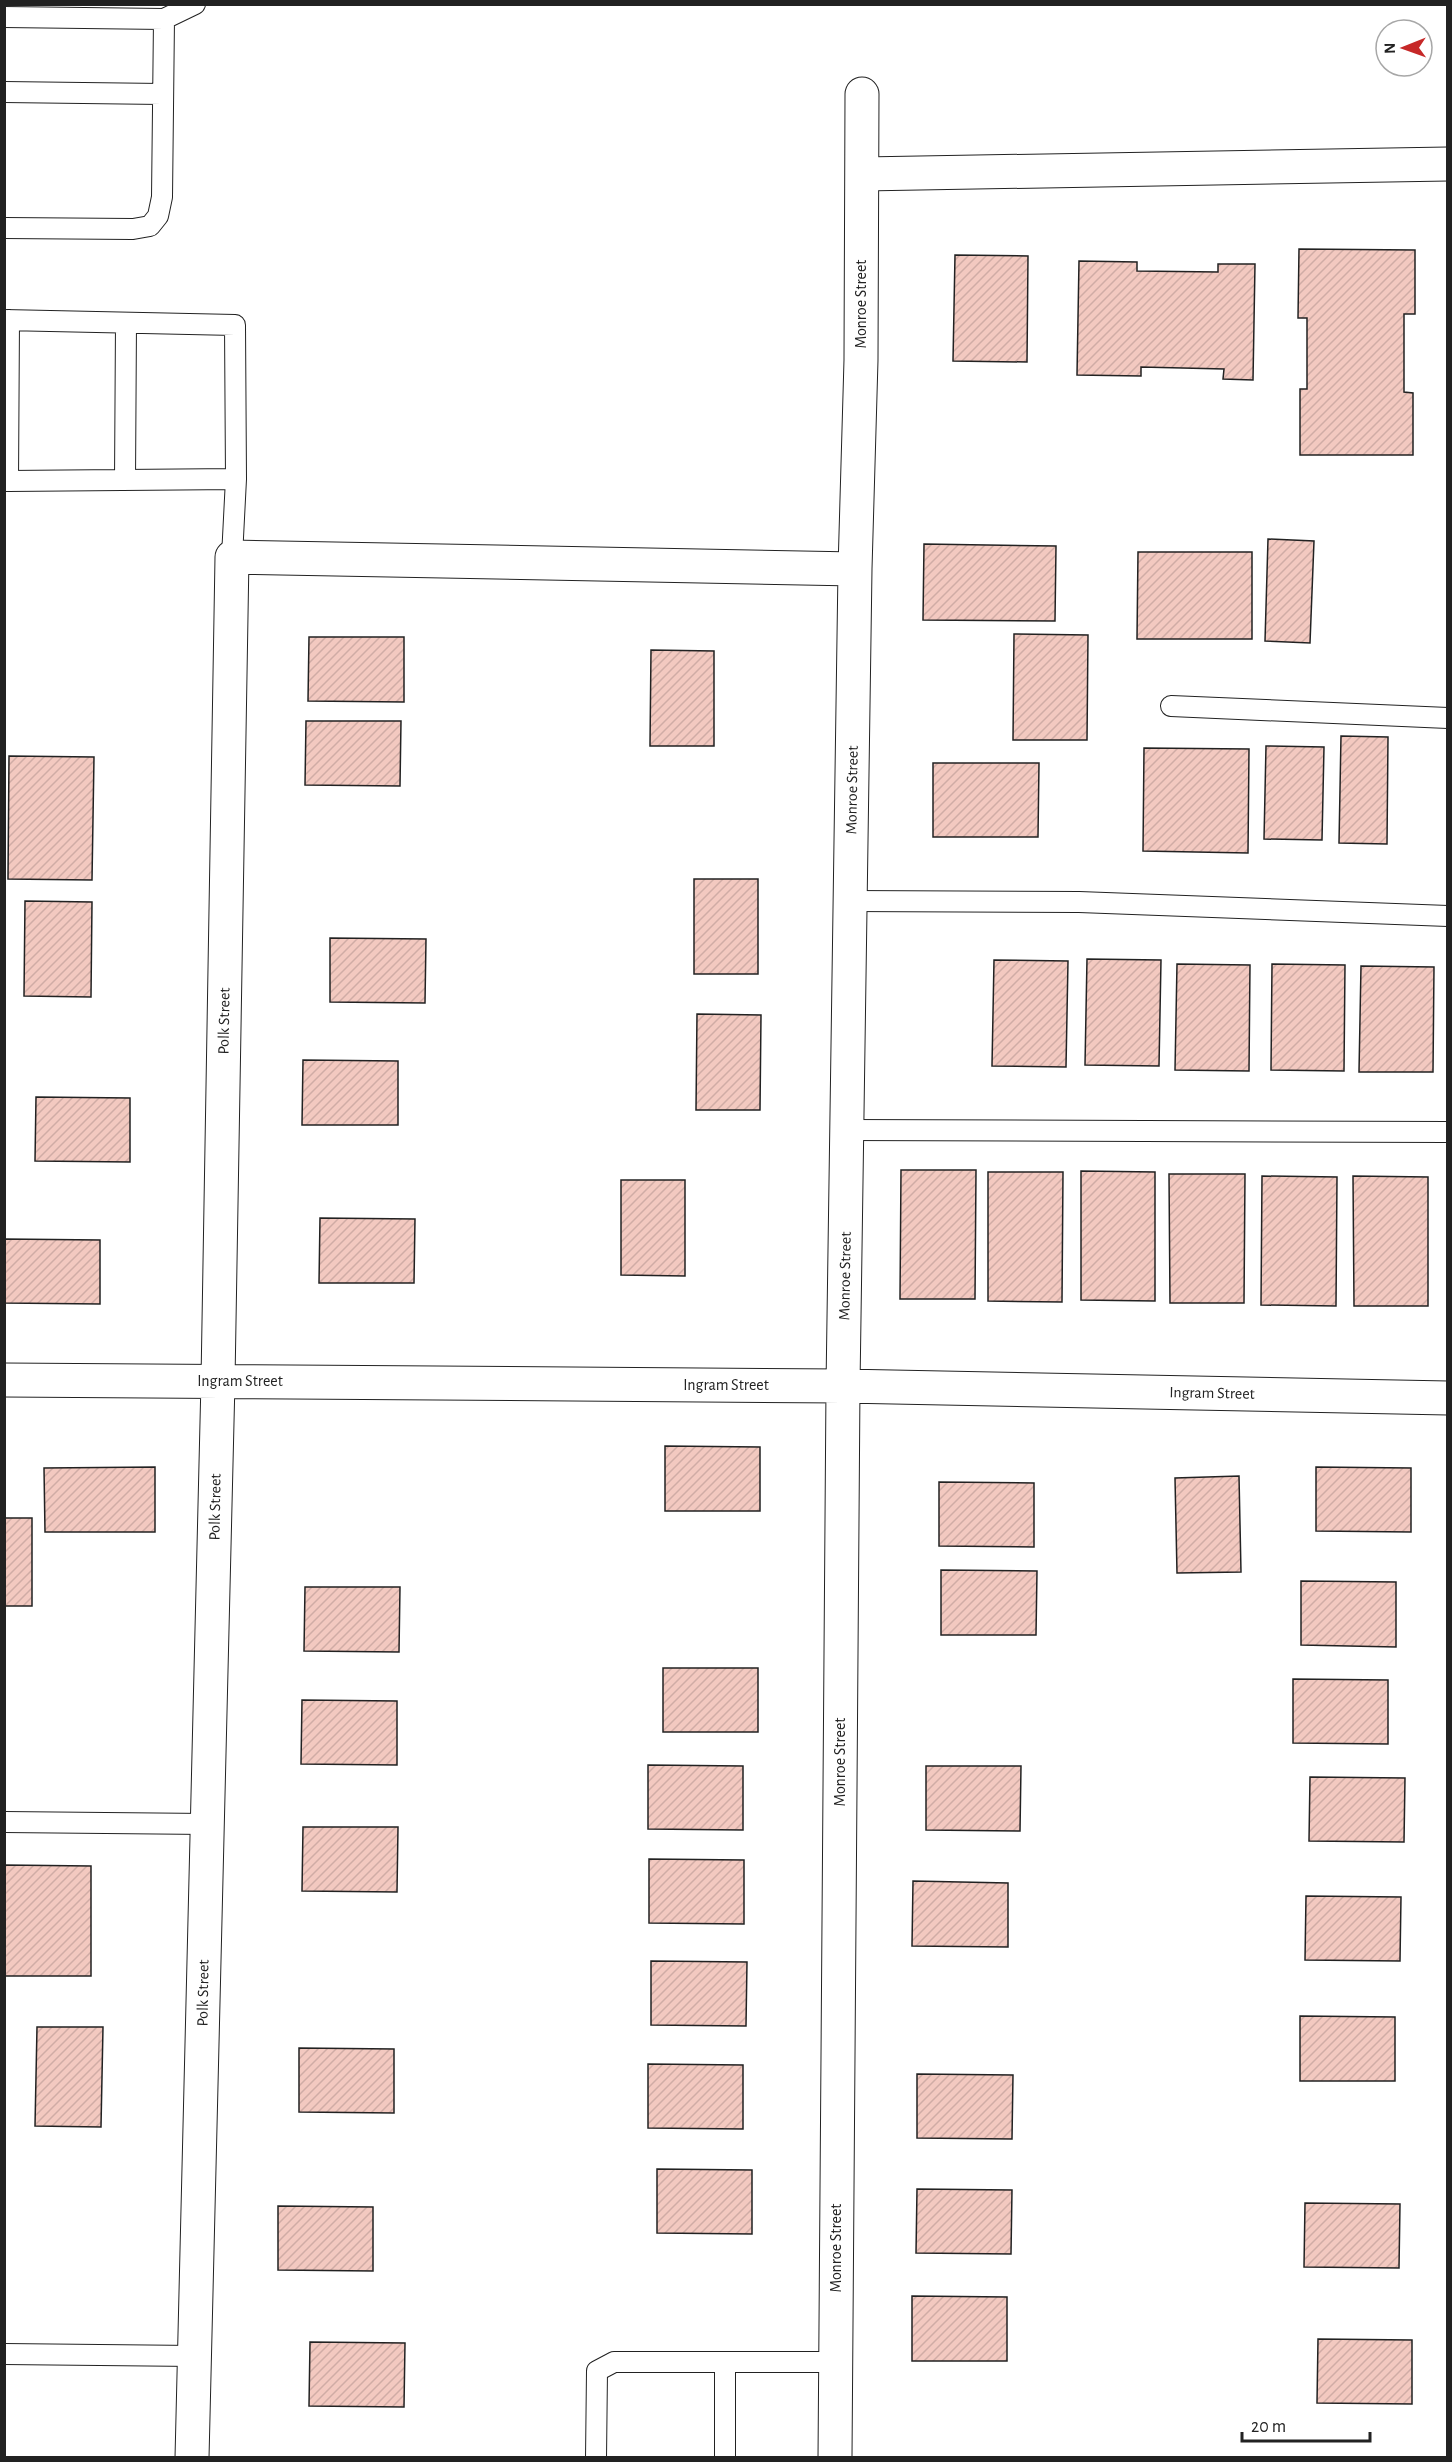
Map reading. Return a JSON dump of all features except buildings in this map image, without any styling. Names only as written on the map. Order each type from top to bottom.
[{"type":"street","name":"Monroe Street","points":[[835,2457],[843,1386],[855,569],[861,360],[862,94]]},
{"type":"street","points":[[863,174],[1448,164]]},
{"type":"street","points":[[232,557],[855,569]]},
{"type":"street","name":"Polk Street","points":[[192,2457],[218,1381],[232,557]]},
{"type":"street","name":"Ingram Street","points":[[4,1380],[843,1386],[1448,1398]]},
{"type":"lane","points":[[4,17],[66,11],[164,19],[195,4]]},
{"type":"lane","points":[[4,228],[133,230],[150,226],[158,216],[162,197],[164,19]]},
{"type":"lane","points":[[4,92],[162,94]]},
{"type":"lane","points":[[232,557],[236,479],[235,325],[7,320],[6,481],[236,479]]},
{"type":"lane","points":[[125,480],[126,323]]},
{"type":"lane","points":[[1170,706],[1448,717]]},
{"type":"lane","points":[[850,901],[1079,902],[1448,916]]},
{"type":"lane","points":[[847,1130],[1448,1132]]},
{"type":"lane","points":[[4,1822],[207,1824]]},
{"type":"lane","points":[[4,2354],[195,2356]]},
{"type":"lane","points":[[596,2457],[597,2371],[614,2362],[835,2362]]},
{"type":"lane","points":[[724,2457],[725,2363]]}]
